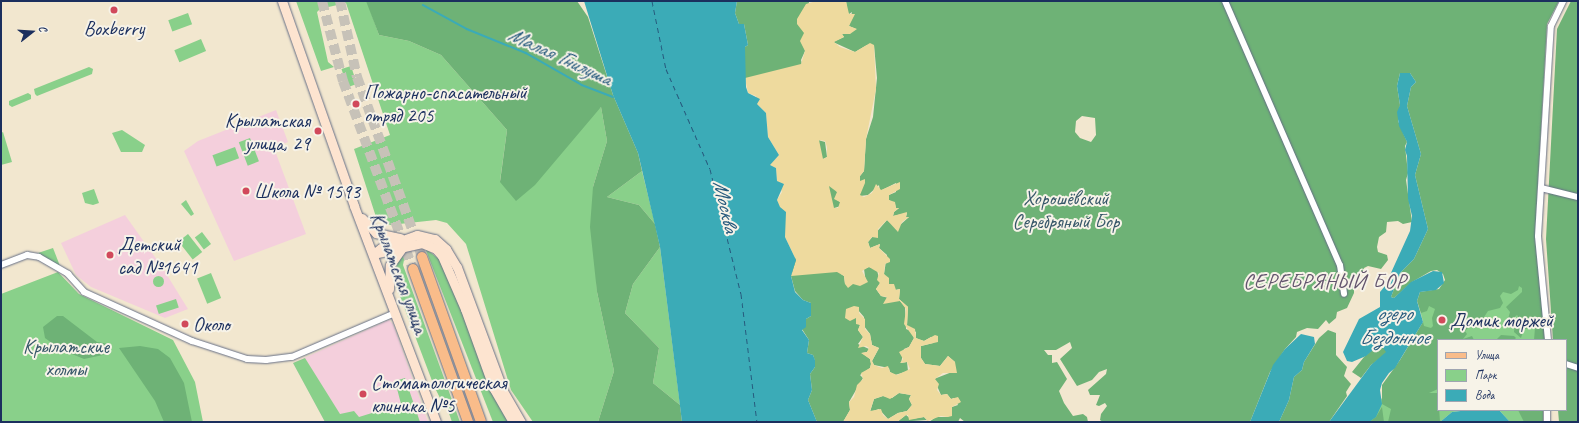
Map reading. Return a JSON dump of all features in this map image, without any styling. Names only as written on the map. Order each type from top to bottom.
[{"type":"main road","name":"Крылатская улица","points":[[282,1],[354,206],[436,422]]},
{"type":"main road","points":[[354,206],[376,233],[389,238],[429,244],[442,256],[465,309],[494,389],[513,422]]},
{"type":"main road","points":[[373,254],[381,248],[428,236],[441,243],[452,256],[503,391],[520,422]]},
{"type":"main road","points":[[391,302],[390,265],[396,253],[406,241]]},
{"type":"main road","points":[[422,257],[481,422]]},
{"type":"main road","points":[[412,269],[468,422]]},
{"type":"street","points":[[1225,1],[1340,265],[1344,294]]},
{"type":"street","points":[[1548,339],[1538,236],[1551,26],[1564,1]]},
{"type":"street","points":[[1541,188],[1578,197]]},
{"type":"street","points":[[1,265],[26,255],[39,257],[68,274],[84,292],[196,343],[246,359],[266,360],[292,357],[395,314]]},
{"type":"street","points":[[1567,364],[1578,368]]},
{"type":"street","points":[[1547,411],[1547,422]]},
{"type":"shaded area","name":"Школа № 1593","points":[[276,110],[288,142],[274,148],[306,234],[234,261],[184,151],[198,141]]},
{"type":"shaded area","name":"Детский сад №1641","points":[[125,215],[162,267],[188,309],[165,318],[91,287],[76,275],[61,243]]},
{"type":"shaded area","points":[[389,320],[393,324],[428,422],[325,422],[293,363]]},
{"type":"green space","points":[[296,1],[367,1],[379,35],[409,41],[441,55],[507,130],[500,181],[601,107],[607,141],[593,187],[597,292],[614,371],[598,422],[533,422],[511,390],[466,244],[447,223],[436,220],[390,225],[377,220],[354,149],[390,135],[346,3],[320,9],[317,12],[328,62],[334,67],[321,71]]},
{"type":"green space","points":[[366,1],[577,1],[588,17],[613,95],[638,153],[642,171],[607,197],[639,205],[655,224],[660,247],[633,284],[625,313],[659,348],[653,383],[680,405],[682,422],[598,422],[614,371],[597,292],[590,227],[593,187],[607,141],[601,107],[535,185],[516,201],[500,182],[507,130],[441,55],[409,41],[379,35]]},
{"type":"green space","points":[[737,1],[816,1],[809,2],[804,33],[805,51],[801,60],[810,103],[814,104],[818,114],[812,118],[745,78],[745,47],[748,45],[744,24],[739,24],[735,13]]},
{"type":"green space","name":"Хорошёвский Серебряный Бор","points":[[846,1],[1559,1],[1547,24],[1535,236],[1545,339],[1534,339],[1535,328],[1524,329],[1521,338],[1514,332],[1515,322],[1520,320],[1517,315],[1511,321],[1508,319],[1510,312],[1506,307],[1522,292],[1522,288],[1519,286],[1518,290],[1511,294],[1503,292],[1500,296],[1503,303],[1500,308],[1488,311],[1477,328],[1471,325],[1465,331],[1467,334],[1463,339],[1437,339],[1437,389],[1429,393],[1437,393],[1437,411],[1439,411],[1440,422],[1388,422],[1391,409],[1382,404],[1382,385],[1400,360],[1423,322],[1424,326],[1431,328],[1433,326],[1432,318],[1435,309],[1429,306],[1427,311],[1421,313],[1417,301],[1420,292],[1439,289],[1445,280],[1443,274],[1437,270],[1431,271],[1412,282],[1394,298],[1391,297],[1400,273],[1414,259],[1428,229],[1415,175],[1421,154],[1407,106],[1411,87],[1416,82],[1410,73],[1400,73],[1397,86],[1400,105],[1398,121],[1407,142],[1405,146],[1408,173],[1406,180],[1412,222],[1403,224],[1398,221],[1387,222],[1386,232],[1379,237],[1377,247],[1378,252],[1387,255],[1388,260],[1381,269],[1368,266],[1364,268],[1357,286],[1354,286],[1354,293],[1347,308],[1337,312],[1336,318],[1329,324],[1326,320],[1318,329],[1307,328],[1297,332],[1296,337],[1285,349],[1270,372],[1250,422],[1103,422],[1100,420],[1101,414],[1107,406],[1105,403],[1099,406],[1096,405],[1100,395],[1090,395],[1088,390],[1106,374],[1107,369],[1099,372],[1092,380],[1077,386],[1060,359],[1072,348],[1070,342],[1056,350],[1044,350],[1048,355],[1052,355],[1052,363],[1057,362],[1067,379],[1059,391],[1064,403],[1073,416],[1083,414],[1087,417],[1088,422],[965,422],[960,418],[958,422],[929,422],[936,417],[948,417],[952,407],[958,405],[954,398],[951,399],[947,394],[941,395],[934,379],[952,372],[955,362],[948,356],[940,366],[925,364],[921,358],[921,346],[933,343],[931,337],[924,341],[918,339],[916,338],[916,332],[907,326],[908,307],[899,299],[900,289],[895,290],[889,284],[884,274],[887,255],[879,248],[880,244],[870,248],[868,242],[887,220],[893,225],[900,225],[909,217],[906,217],[907,213],[893,216],[894,212],[899,208],[896,208],[895,204],[889,200],[889,195],[896,192],[896,183],[880,191],[879,185],[868,195],[860,196],[860,176],[864,171],[866,139],[873,117],[877,78],[874,45],[867,45],[855,52],[833,42],[844,37],[842,34],[856,29],[849,26],[852,12],[849,14],[847,11]],"holes":[[[1082,116],[1095,118],[1096,135],[1091,142],[1080,138],[1075,132],[1076,121]]]},
{"type":"green space","points":[[1571,1],[1578,1],[1578,422],[1559,422],[1558,411],[1567,411],[1567,339],[1553,339],[1546,239],[1557,29]]},
{"type":"green space","points":[[188,13],[192,24],[172,31],[168,20]]},
{"type":"green space","points":[[201,39],[206,51],[179,62],[174,50]]},
{"type":"green space","points":[[351,66],[357,84],[347,87],[341,69]]},
{"type":"green space","points":[[89,67],[93,69],[92,74],[37,96],[35,94],[34,89]]},
{"type":"green space","points":[[28,93],[31,95],[31,99],[12,107],[9,105],[9,101]]},
{"type":"green space","points":[[122,130],[145,145],[142,152],[121,152],[112,133]]},
{"type":"green space","points":[[3,132],[12,162],[1,165],[1,133]]},
{"type":"green space","points":[[250,138],[259,161],[248,166],[239,142]]},
{"type":"green space","points":[[818,140],[825,142],[827,157],[821,160],[830,161],[824,165],[826,174],[831,176],[831,181],[837,192],[837,200],[840,202],[841,206],[834,208],[841,274],[844,276],[845,284],[866,283],[864,269],[869,267],[877,270],[880,283],[876,289],[881,296],[900,301],[905,307],[906,329],[911,331],[914,338],[909,347],[904,349],[901,363],[907,362],[908,371],[895,375],[890,372],[889,368],[874,365],[872,361],[879,348],[872,345],[870,334],[864,326],[864,317],[858,310],[850,309],[852,318],[856,318],[857,323],[860,325],[858,330],[863,337],[858,344],[869,349],[867,352],[862,353],[870,359],[871,364],[870,368],[860,375],[863,378],[849,402],[850,410],[843,422],[817,422],[808,400],[812,390],[810,374],[815,367],[815,361],[813,355],[807,353],[809,340],[802,329],[806,319],[811,316],[811,303],[803,300],[795,291],[791,276]]},
{"type":"green space","points":[[235,147],[239,158],[217,166],[212,155]]},
{"type":"green space","points":[[642,171],[655,224],[639,205],[607,197]]},
{"type":"green space","points":[[94,189],[99,203],[93,205],[85,203],[82,193]]},
{"type":"green space","points":[[186,200],[194,214],[191,216],[181,204]]},
{"type":"green space","points":[[202,232],[211,244],[204,249],[195,237]]},
{"type":"green space","points":[[188,234],[202,252],[193,260],[179,241]]},
{"type":"green space","points":[[660,247],[680,405],[653,383],[659,348],[625,313],[633,284]]},
{"type":"green space","points":[[53,248],[60,266],[38,253]]},
{"type":"green space","points":[[414,248],[405,255],[403,265],[460,422],[452,422],[444,399],[441,400],[434,386],[393,278],[393,266],[403,252]]},
{"type":"green space","points":[[425,248],[440,260],[508,422],[493,422]]},
{"type":"green space","points":[[1517,254],[1545,339],[1437,339],[1437,411],[1460,411],[1452,412],[1440,422],[1369,422],[1423,322],[1419,306],[1450,304]]},
{"type":"green space","name":"Крылатские холмы","points":[[58,272],[79,294],[173,340],[195,382],[203,422],[1,422],[1,294]]},
{"type":"green space","points":[[211,273],[221,298],[207,304],[197,279]]},
{"type":"green space","points":[[156,276],[160,276],[162,277],[162,285],[156,286],[153,283],[153,279]]},
{"type":"green space","points":[[176,299],[179,308],[159,314],[156,305]]},
{"type":"green space","points":[[57,316],[63,316],[97,342],[109,344],[103,355],[84,359],[60,349],[45,338],[43,327]]},
{"type":"green space","points":[[1328,330],[1336,333],[1336,355],[1347,367],[1344,376],[1351,384],[1346,392],[1347,396],[1329,422],[1279,422],[1289,400],[1294,377],[1302,370],[1304,362],[1319,338]]},
{"type":"green space","points":[[1501,335],[1514,336],[1516,338],[1515,339],[1497,339]]},
{"type":"green space","name":"Хорошёвский Серебряный Бор","points":[[1472,336],[1474,339],[1463,339]]},
{"type":"green space","points":[[1382,344],[1386,349],[1386,354],[1371,365],[1361,378],[1352,372],[1364,357],[1378,345]]},
{"type":"green space","points":[[140,346],[158,349],[170,358],[184,383],[192,422],[164,422],[155,401],[119,348]]},
{"type":"green space","points":[[305,358],[340,414],[354,411],[359,417],[401,404],[395,381],[405,378],[420,422],[325,422],[293,363]]},
{"type":"green space","points":[[899,393],[911,395],[909,399],[912,405],[907,411],[898,413],[888,419],[879,409],[870,412],[874,399],[883,396],[892,398]]},
{"type":"green space","points":[[1382,407],[1384,422],[1369,422],[1376,417]]},
{"type":"green space","points":[[1500,411],[1543,411],[1543,422],[1510,422]]},
{"type":"green space","points":[[1518,411],[1543,411],[1543,422],[1524,422]]},
{"type":"green space","points":[[906,415],[911,419],[924,417],[927,420],[897,422]]},
{"type":"sand","points":[[816,1],[846,1],[849,14],[855,14],[849,26],[857,29],[850,34],[842,34],[844,37],[834,42],[840,47],[855,52],[870,43],[874,45],[876,89],[866,139],[864,171],[860,176],[860,181],[865,179],[865,183],[860,195],[864,197],[872,193],[876,184],[881,190],[900,182],[900,189],[889,195],[889,200],[895,202],[896,208],[899,208],[894,212],[893,216],[907,212],[906,217],[909,217],[902,222],[898,232],[887,220],[878,229],[878,238],[872,237],[868,242],[870,248],[880,244],[879,248],[890,259],[890,262],[885,264],[884,274],[889,278],[889,284],[894,284],[896,290],[900,289],[899,299],[908,307],[907,325],[915,329],[916,338],[924,341],[935,335],[938,336],[938,342],[921,346],[921,358],[925,364],[940,366],[948,356],[955,362],[957,373],[943,373],[935,379],[939,384],[937,390],[941,395],[947,394],[951,399],[958,397],[961,402],[952,407],[952,416],[941,416],[925,422],[927,420],[924,417],[909,420],[908,415],[906,415],[897,422],[843,422],[850,410],[849,402],[854,397],[857,385],[863,379],[861,373],[870,368],[871,364],[870,359],[861,353],[867,352],[869,348],[866,346],[858,348],[863,337],[858,330],[860,325],[856,324],[856,318],[850,321],[845,318],[846,309],[854,306],[859,307],[859,313],[865,319],[865,329],[870,334],[872,345],[879,348],[872,361],[874,365],[882,368],[888,366],[890,372],[897,375],[910,369],[907,362],[900,363],[903,359],[899,352],[909,347],[914,338],[904,324],[906,309],[900,301],[883,304],[887,297],[881,296],[876,289],[880,283],[877,280],[879,273],[869,267],[862,271],[868,282],[860,286],[853,284],[848,288],[845,284],[844,276],[837,272],[791,276],[796,260],[785,237],[777,200],[782,192],[777,181],[776,168],[769,165],[779,155],[768,137],[766,113],[757,104],[756,96],[748,93],[745,78],[801,64],[805,51],[800,41],[804,33],[797,24],[797,19],[806,4]],"holes":[[[819,140],[825,141],[827,147],[827,157],[823,159]],[[829,186],[837,192],[834,199],[840,202],[838,208],[834,208]],[[899,393],[911,395],[909,399],[912,405],[907,411],[898,413],[888,419],[883,415],[881,409],[870,411],[874,399],[883,396],[890,399]]]},
{"type":"water","name":"Москва","points":[[584,1],[737,1],[735,13],[739,24],[744,24],[748,45],[745,47],[746,87],[748,93],[760,99],[757,104],[766,113],[768,137],[779,155],[770,165],[776,168],[777,181],[784,184],[777,200],[780,207],[786,212],[785,237],[796,260],[791,276],[795,292],[803,300],[811,303],[811,316],[806,319],[806,327],[802,330],[809,340],[807,353],[813,355],[815,360],[815,367],[810,374],[812,390],[808,400],[817,422],[682,422],[660,247],[638,153],[613,95]]},
{"type":"water","name":"озеро Бездонное","points":[[1400,73],[1410,73],[1416,82],[1411,87],[1407,106],[1421,154],[1415,175],[1428,229],[1414,259],[1400,273],[1391,297],[1394,298],[1411,282],[1433,271],[1442,272],[1444,283],[1436,290],[1420,292],[1417,301],[1423,322],[1395,368],[1389,373],[1382,383],[1380,390],[1382,404],[1376,417],[1369,422],[1329,422],[1371,365],[1386,352],[1380,344],[1366,356],[1352,362],[1347,361],[1343,352],[1359,319],[1380,307],[1380,292],[1385,286],[1410,231],[1412,216],[1408,199],[1407,156],[1405,150],[1407,142],[1399,126],[1397,112],[1400,105],[1397,86]]},
{"type":"water","name":"озеро Бездонное","points":[[1301,334],[1314,337],[1315,344],[1304,362],[1302,370],[1294,377],[1289,400],[1279,422],[1250,422],[1273,365],[1285,349]]},
{"type":"water","points":[[1500,411],[1510,422],[1440,422],[1452,412]]},
{"type":"waterway","name":"Малая Гнилуша","points":[[423,5],[467,29],[526,53],[582,85],[613,97]]},
{"type":"ferry route","points":[[652,1],[666,69],[710,169],[741,294],[757,422]]},
{"type":"tunnel","points":[[322,1],[343,81],[413,269]]},
{"type":"tunnel","points":[[340,1],[357,77],[422,257]]},
{"type":"place","name":"Boxberry","points":[[114,10]]},
{"type":"place","name":"Пожарно-спасательный отряд 205","points":[[356,104]]},
{"type":"place","name":"Крылатская улица, 29","points":[[318,131]]},
{"type":"place","name":"Школа № 1593","points":[[246,191]]},
{"type":"place","name":"Детский сад №1641","points":[[110,255]]},
{"type":"place","name":"Домик моржей","points":[[1442,320]]},
{"type":"place","name":"Около","points":[[185,324]]},
{"type":"place","name":"Стоматологическая клиника №5","points":[[363,394]]},
{"type":"district","name":"СЕРЕБРЯНЫЙ БОР","points":[[1325,281]]}]
